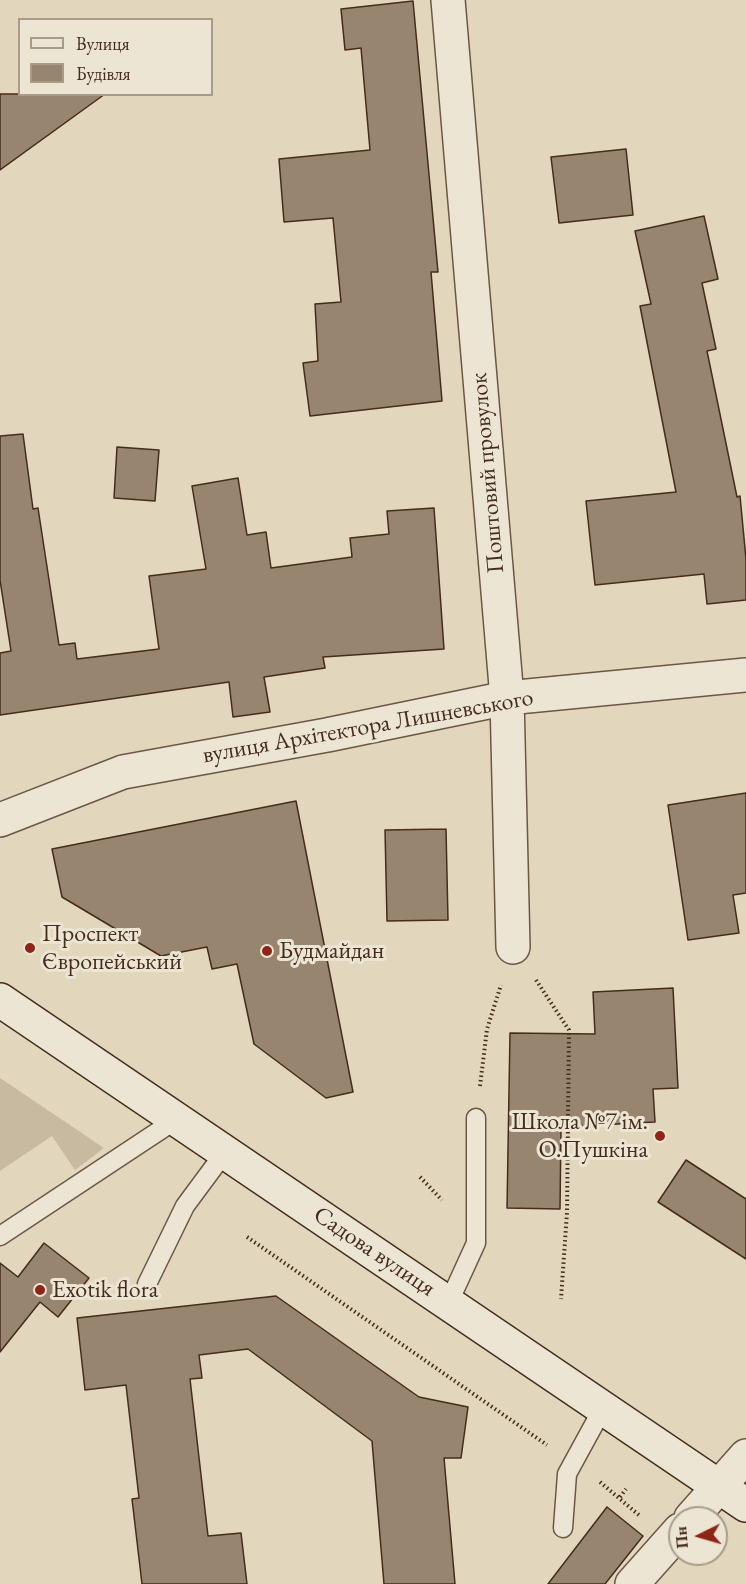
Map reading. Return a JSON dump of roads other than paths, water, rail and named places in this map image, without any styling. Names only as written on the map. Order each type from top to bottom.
[{"type":"street","name":"Поштовий провулок","points":[[448,0],[507,698],[513,948]]},
{"type":"street","name":"вулиця Архітектора Лишневського","points":[[0,820],[123,772],[327,735],[507,698],[746,675]]},
{"type":"street","name":"Садова вулиця","points":[[0,1000],[746,1505]]},
{"type":"street","points":[[701,1506],[746,1456]]},
{"type":"street","points":[[632,1584],[668,1544]]},
{"type":"lane","points":[[449,1302],[476,1243],[476,1118]]},
{"type":"lane","points":[[0,1236],[177,1119]]},
{"type":"lane","points":[[147,1284],[185,1206],[225,1152]]},
{"type":"lane","points":[[563,1528],[567,1474],[603,1408]]},
{"type":"place","name":"Проспект Європейський","points":[[30,948]]},
{"type":"place","name":"Будмайдан","points":[[267,951]]},
{"type":"place","name":"Школа №7 ім. О.Пушкіна","points":[[660,1136]]},
{"type":"place","name":"Exotik flora","points":[[40,1290]]}]
